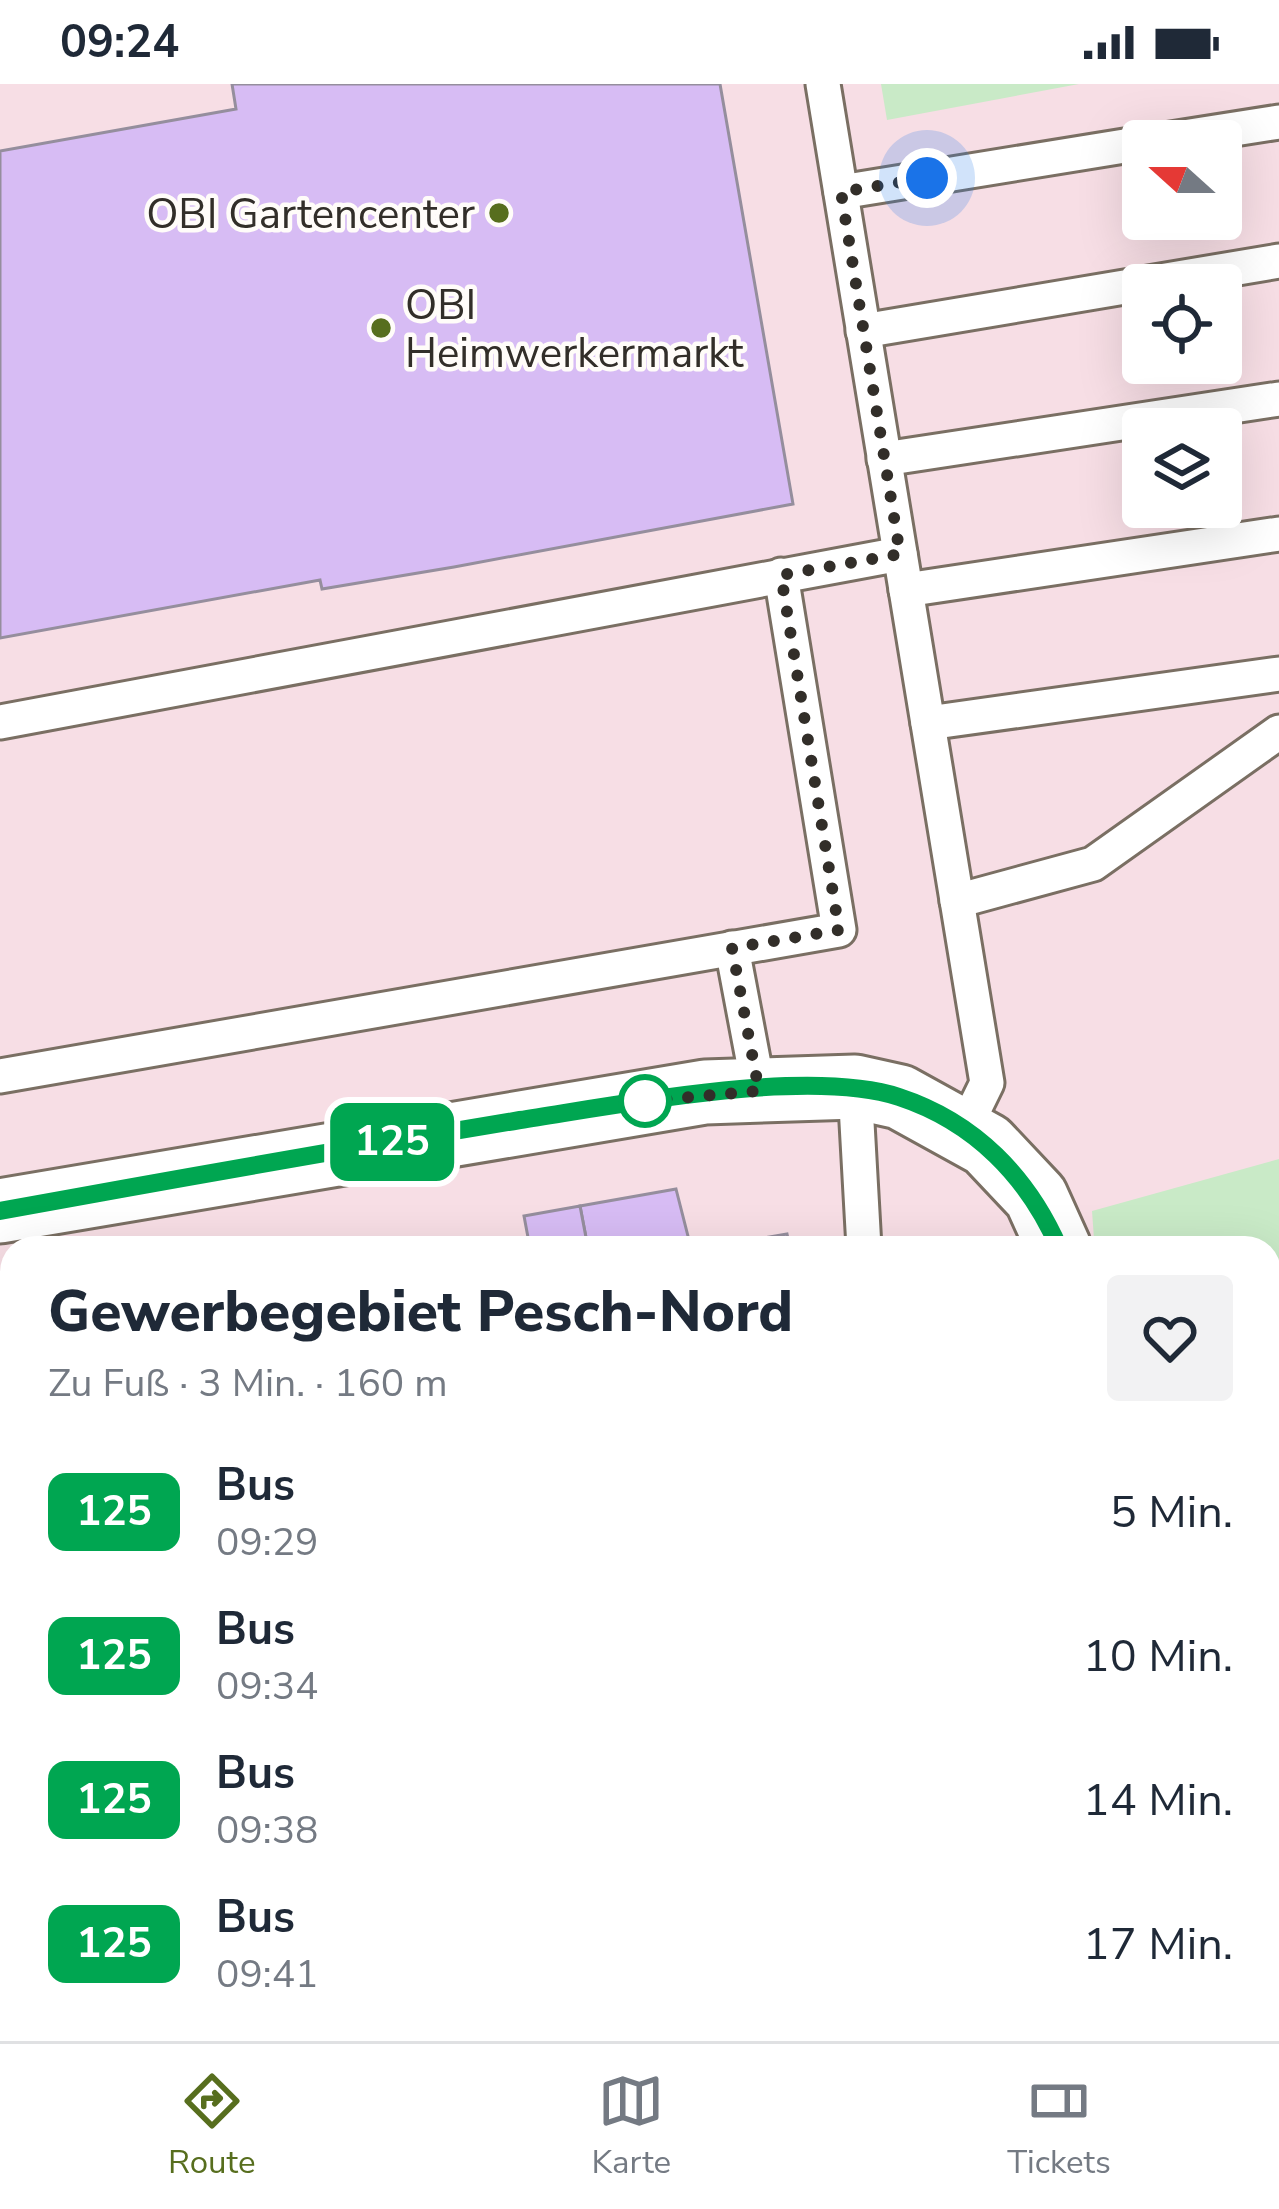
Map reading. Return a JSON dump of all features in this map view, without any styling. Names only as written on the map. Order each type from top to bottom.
[{"type":"street","points":[[0,1211],[704,1092],[855,1087],[900,1097],[987,1145],[1036,1197],[1054,1236]]},
{"type":"lane","points":[[823,84],[987,1083],[964,1130]]},
{"type":"lane","points":[[1242,128],[1279,122]]},
{"type":"lane","points":[[841,192],[1122,146]]},
{"type":"lane","points":[[863,331],[1279,261]]},
{"type":"lane","points":[[884,458],[1279,399]]},
{"type":"lane","points":[[906,590],[1279,534]]},
{"type":"lane","points":[[0,722],[900,554]]},
{"type":"lane","points":[[0,1076],[839,930],[781,575]]},
{"type":"lane","points":[[928,723],[1279,674]]},
{"type":"lane","points":[[957,901],[1094,864],[1279,732]]},
{"type":"lane","points":[[732,948],[759,1091]]},
{"type":"lane","points":[[855,1087],[863,1236]]},
{"type":"shaded area","points":[[0,84],[1279,84],[1279,1236],[0,1236]]},
{"type":"green space","points":[[881,84],[1079,84],[887,120]]},
{"type":"green space","points":[[1279,1159],[1279,1236],[1094,1236],[1092,1211]]},
{"type":"building","name":"OBI Heimwerkermarkt","points":[[232,84],[720,84],[793,504],[454,567],[322,589],[320,580],[0,638],[0,151],[236,109]]},
{"type":"building","points":[[676,1189],[688,1236],[586,1236],[580,1206]]},
{"type":"building","points":[[580,1206],[586,1236],[528,1236],[524,1216]]},
{"type":"bus line","name":"125","points":[[0,1211],[704,1092],[855,1087],[900,1097],[987,1145],[1036,1197],[1054,1236]]},
{"type":"place","name":"OBI Gartencenter","points":[[499,213]]},
{"type":"place","name":"OBI Heimwerkermarkt","points":[[381,328]]},
{"type":"route","points":[[645,1101],[704,1092],[759,1091],[732,948],[839,930],[781,575],[900,554],[841,192],[927,178]]}]
